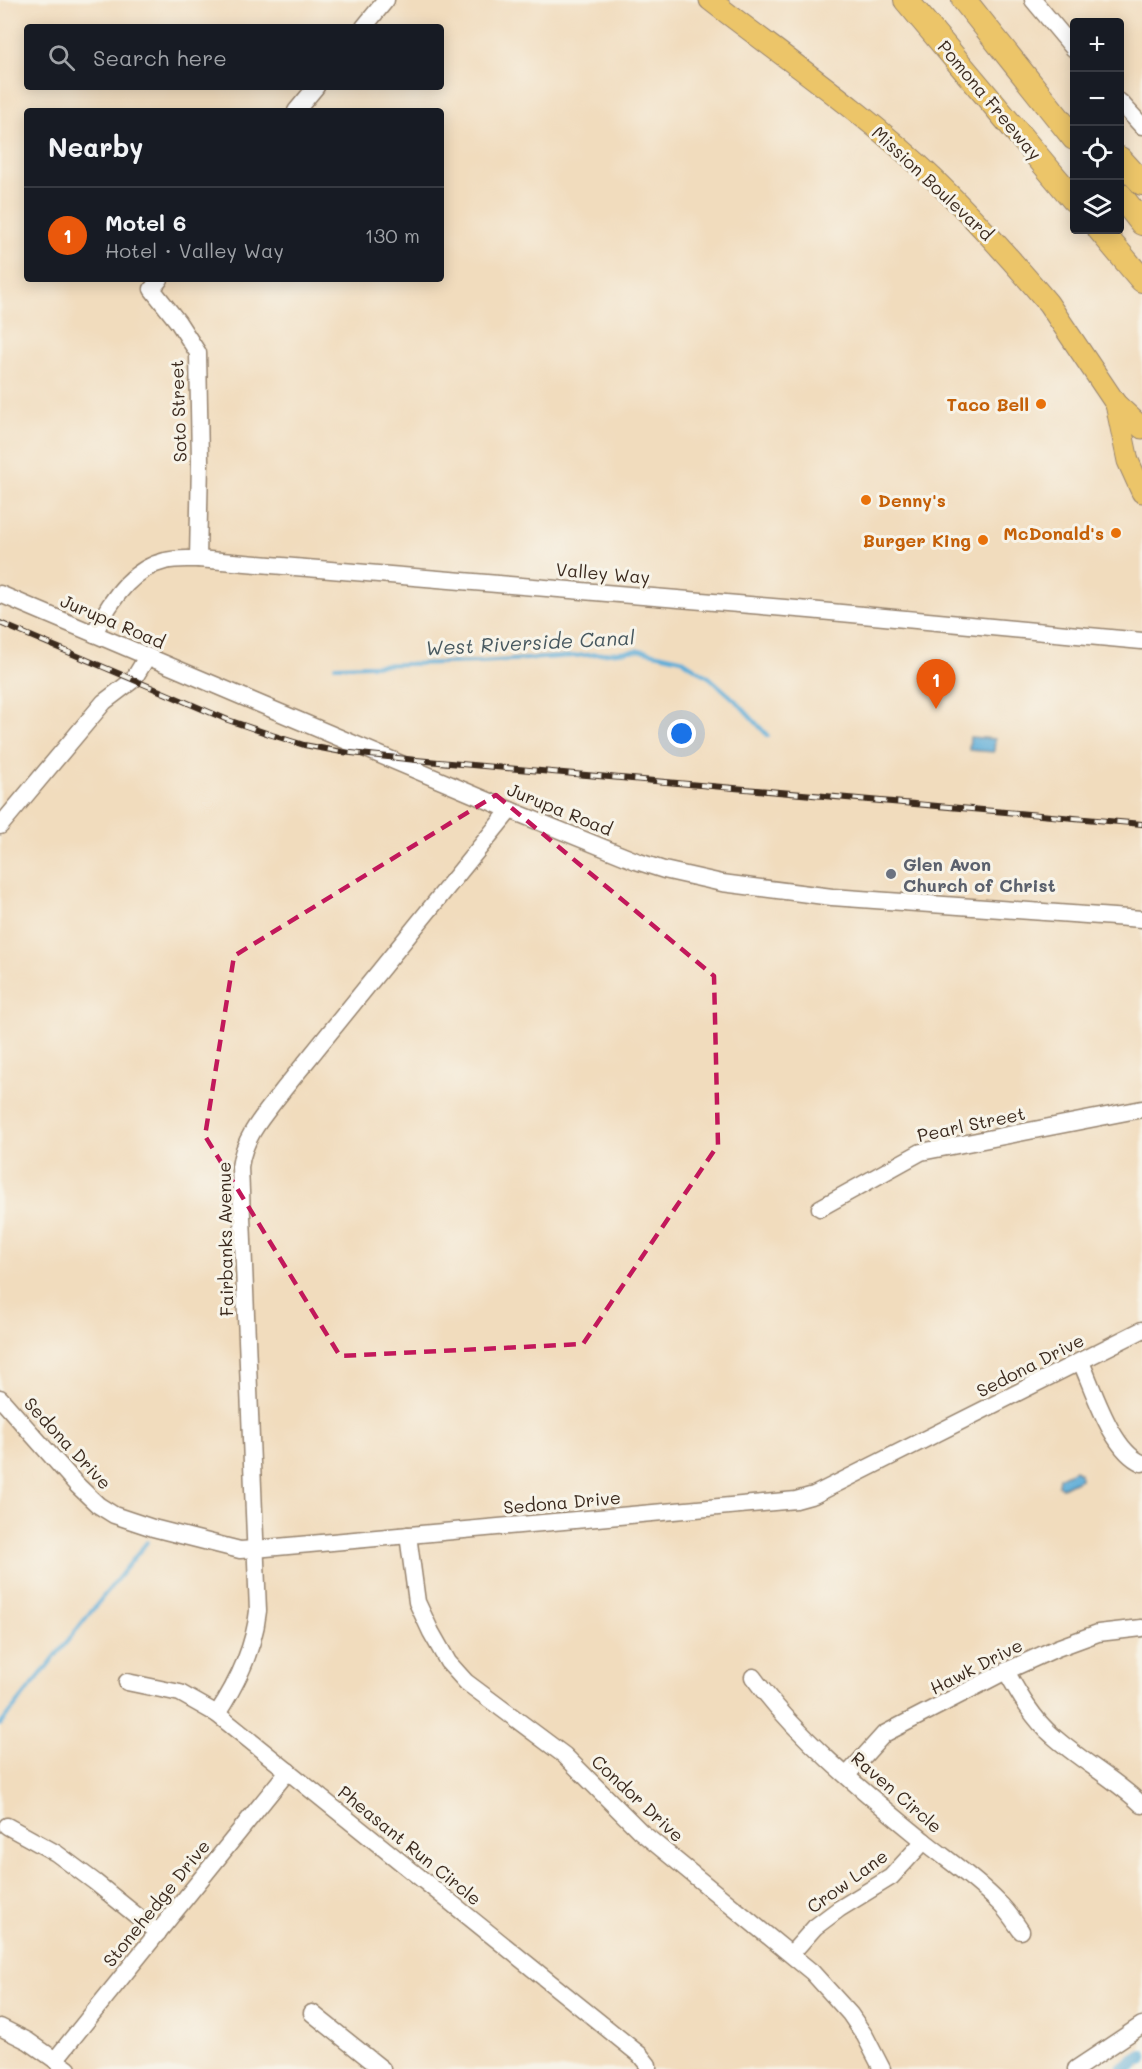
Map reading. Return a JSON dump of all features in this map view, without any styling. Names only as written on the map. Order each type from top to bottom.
[{"type":"highway","name":"Pomona Freeway","points":[[906,0],[1070,195]]},
{"type":"highway","points":[[965,0],[1070,107]]},
{"type":"highway","points":[[965,0],[1070,133]]},
{"type":"highway","points":[[1124,164],[1142,183]]},
{"type":"highway","points":[[1124,201],[1142,223]]},
{"type":"highway","points":[[1103,234],[1142,280]]},
{"type":"main road","name":"Mission Boulevard","points":[[710,0],[868,122],[933,178],[993,239],[1048,303],[1116,404],[1142,428]]},
{"type":"main road","name":"Mission Boulevard","points":[[1116,404],[1128,461],[1142,492]]},
{"type":"street","points":[[366,24],[386,0]]},
{"type":"street","points":[[1033,0],[1070,44]]},
{"type":"street","points":[[298,108],[314,90]]},
{"type":"street","points":[[1124,107],[1142,126]]},
{"type":"street","name":"Soto Street","points":[[158,282],[152,289],[178,322],[198,353],[200,409],[198,559]]},
{"type":"street","name":"Valley Way","points":[[94,634],[118,593],[144,570],[163,561],[198,559],[798,609],[1142,641]]},
{"type":"street","name":"Jurupa Road","points":[[0,594],[510,810],[636,861],[681,874],[722,883],[832,897],[1142,919]]},
{"type":"street","points":[[0,826],[104,702],[133,680],[147,657]]},
{"type":"street","name":"Fairbanks Avenue","points":[[217,1714],[240,1676],[256,1633],[258,1611],[241,1178],[243,1150],[255,1127],[510,810]]},
{"type":"street","name":"Pearl Street","points":[[820,1208],[921,1152],[1142,1109]]},
{"type":"street","name":"Sedona Drive","points":[[0,1398],[77,1485],[98,1505],[114,1515],[153,1528],[240,1550],[796,1500],[814,1495],[1142,1330]]},
{"type":"street","points":[[1081,1362],[1118,1443],[1131,1458],[1142,1463]]},
{"type":"street","name":"Condor Drive","points":[[408,1535],[417,1602],[448,1662],[466,1682],[564,1755],[640,1832],[792,1953],[831,1991],[850,2014],[865,2036],[882,2069]]},
{"type":"street","name":"Hawk Drive","points":[[847,1775],[884,1734],[1006,1671],[1098,1633],[1142,1628]]},
{"type":"street","points":[[1006,1671],[1021,1697],[1052,1735],[1127,1791],[1142,1805]]},
{"type":"street","name":"Raven Circle","points":[[753,1677],[775,1706],[847,1775],[924,1841],[977,1882],[1000,1904],[1021,1931]]},
{"type":"street","name":"Pheasant Run Circle","points":[[127,1682],[180,1693],[217,1714],[640,2055],[648,2065],[648,2069]]},
{"type":"street","name":"Stonehedge Drive","points":[[62,2064],[158,1933],[288,1771]]},
{"type":"street","points":[[7,1826],[56,1853],[158,1933]]},
{"type":"street","name":"Crow Lane","points":[[792,1953],[815,1927],[839,1909],[891,1877],[924,1841]]},
{"type":"street","points":[[312,2013],[382,2069]]},
{"type":"street","points":[[1076,2069],[1142,2025]]},
{"type":"street","points":[[0,2027],[28,2041],[62,2064]]},
{"type":"highlighted area","points":[[496,795],[714,976],[718,1145],[583,1344],[340,1356],[205,1136],[234,956]]},
{"type":"water","points":[[970,737],[995,739],[994,752],[969,750]]},
{"type":"water","points":[[1075,1470],[1080,1473],[1080,1479],[1062,1488],[1058,1485],[1059,1478]]},
{"type":"waterway","name":"West Riverside Canal","points":[[335,666],[480,662],[640,650],[681,659],[710,678],[737,702],[768,736]]},
{"type":"waterway","points":[[0,1725],[147,1542]]},
{"type":"waterway","points":[[1123,2069],[1142,2057]]},
{"type":"railway","points":[[0,623],[228,720],[304,745],[342,752],[1142,824]]},
{"type":"place","name":"Taco Bell","points":[[1041,404]]},
{"type":"place","name":"Denny's","points":[[866,500]]},
{"type":"place","name":"McDonald's","points":[[1116,533]]},
{"type":"place","name":"Burger King","points":[[983,540]]},
{"type":"place","name":"Motel 6","points":[[936,709]]},
{"type":"place","name":"Glen Avon Church of Christ","points":[[891,874]]}]
